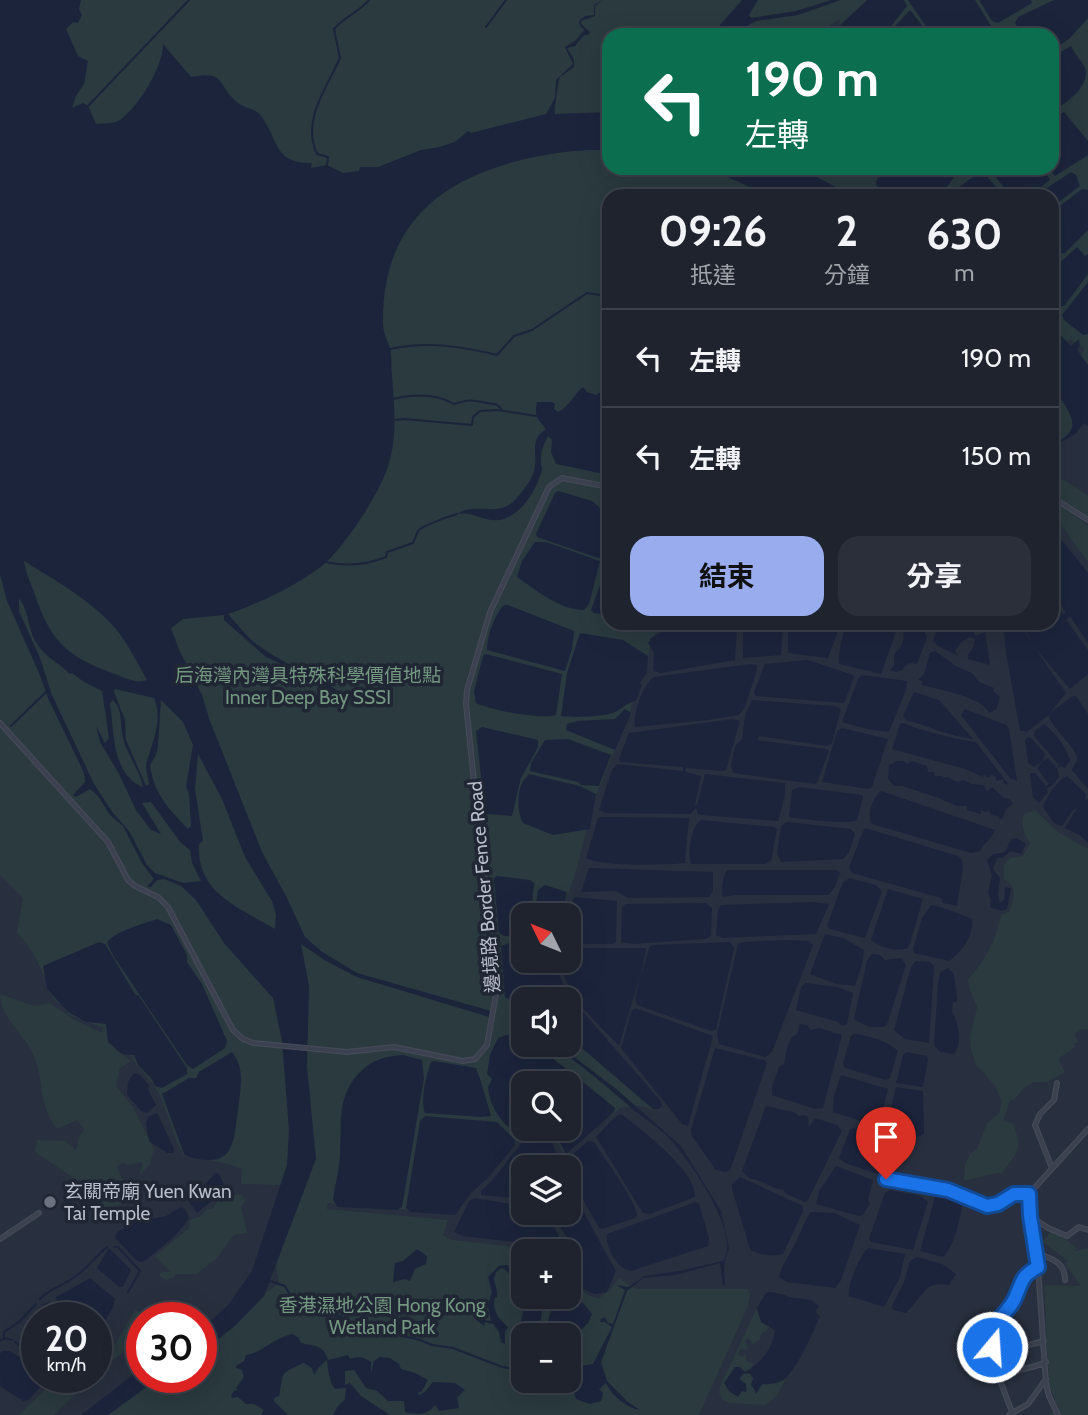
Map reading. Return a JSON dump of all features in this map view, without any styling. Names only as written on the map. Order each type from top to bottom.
[{"type":"street","name":"邊境路 Border Fence Road","points":[[0,723],[108,842],[128,880],[158,897],[168,907],[233,1030],[243,1039],[253,1044],[352,1052],[394,1047],[463,1061],[475,1059],[487,1045],[496,994],[466,704],[467,690],[490,612],[549,487],[562,478],[602,486]]},
{"type":"street","points":[[1059,501],[1088,520]]},
{"type":"street","points":[[1052,1168],[1035,1125],[1040,1114],[1054,1100],[1058,1083]]},
{"type":"street","points":[[1058,1415],[1049,1396],[1046,1379],[1038,1267],[1029,1194],[1088,1129]]},
{"type":"street","points":[[886,1179],[948,1190],[987,1206],[998,1204],[1014,1194],[1029,1194]]},
{"type":"street","points":[[0,1238],[39,1213]]},
{"type":"street","points":[[1030,1216],[1048,1228],[1068,1236],[1079,1227],[1088,1230]]},
{"type":"street","points":[[1036,1252],[1058,1262],[1063,1268],[1065,1280]]},
{"type":"street","points":[[1015,1356],[992,1347],[995,1338],[993,1326],[1016,1297],[1021,1280],[1038,1267]]},
{"type":"street","points":[[1014,1372],[1015,1356],[1021,1347],[1044,1341]]},
{"type":"street","points":[[1046,1362],[1032,1369],[1002,1377],[1001,1383],[1010,1413],[1028,1404],[1046,1379]]},
{"type":"green space","name":"后海灣內灣具特殊科學價值地點 Inner Deep Bay SSSI","points":[[0,0],[1088,0],[1088,365],[1080,357],[1084,349],[1071,339],[1066,342],[1059,334],[1059,189],[840,189],[812,175],[1059,175],[1059,28],[837,28],[840,19],[826,28],[602,28],[602,175],[723,175],[755,189],[602,189],[602,630],[657,630],[631,709],[594,801],[575,875],[564,903],[511,903],[511,973],[523,973],[523,987],[511,987],[511,1057],[581,1057],[581,1017],[658,1108],[622,1107],[581,1139],[581,1071],[511,1071],[511,1141],[517,1141],[480,1185],[412,1209],[368,1209],[328,1203],[327,1209],[448,1220],[443,1235],[452,1240],[511,1246],[511,1309],[581,1309],[581,1288],[598,1299],[610,1290],[619,1278],[636,1289],[748,1289],[748,1306],[699,1415],[108,1415],[138,1393],[217,1393],[217,1340],[265,1293],[279,1283],[276,1265],[301,1193],[281,1185],[241,1184],[242,1169],[183,1155],[154,1086],[130,1055],[113,1047],[131,1061],[120,1068],[116,1086],[133,1107],[154,1149],[150,1164],[139,1175],[143,1162],[127,1165],[123,1162],[117,1167],[132,1200],[106,1210],[93,1183],[75,1179],[35,1152],[37,1140],[65,1141],[76,1150],[84,1130],[77,1120],[57,1129],[44,1101],[34,1056],[4,1011],[0,994],[34,1006],[50,1003],[73,1019],[102,1033],[103,1028],[69,1015],[62,1005],[56,1002],[48,991],[46,980],[32,951],[17,932],[23,898],[0,875]]},
{"type":"green space","points":[[1059,397],[1072,419],[1070,432],[1059,440]]},
{"type":"green space","points":[[1062,479],[1088,495],[1088,517],[1059,498],[1059,480]]},
{"type":"green space","points":[[1059,505],[1088,525],[1088,562],[1059,524]]},
{"type":"green space","points":[[1035,810],[1058,832],[1088,849],[1088,1030],[1082,1029],[1074,1034],[1078,1042],[1074,1044],[1075,1047],[1058,1059],[1065,1072],[1047,1082],[1034,1082],[1010,1101],[1003,1121],[1013,1123],[1018,1145],[1015,1155],[1002,1173],[964,1180],[965,1165],[970,1154],[977,1149],[987,1123],[999,1113],[1002,1101],[995,1086],[976,1065],[971,1050],[970,1037],[977,1007],[968,979],[989,949],[1001,915],[1010,911],[1014,893],[1004,879],[1004,865],[1010,858],[1023,856],[1030,843],[1023,829],[1024,814]]},
{"type":"green space","name":"后海灣內灣具特殊科學價值地點 Inner Deep Bay SSSI","points":[[556,1141],[578,1141],[563,1153]]},
{"type":"green space","points":[[240,1194],[246,1200],[241,1207],[247,1233],[234,1235],[216,1259],[197,1274],[175,1274],[166,1280],[159,1276],[161,1272],[171,1272],[155,1256],[189,1228],[190,1220],[201,1216],[207,1209],[213,1209],[220,1199]]},
{"type":"green space","points":[[1052,1229],[1077,1248],[1068,1260],[1075,1251],[1088,1248],[1088,1415],[1048,1415],[1058,1407],[1049,1385],[1044,1285],[1081,1286],[1065,1264],[1068,1261],[1043,1242]]},
{"type":"green space","points":[[757,1308],[763,1324],[770,1327],[753,1345],[749,1339],[745,1340],[748,1348],[740,1349],[739,1355],[743,1357],[746,1354],[746,1361],[753,1363],[751,1369],[744,1372],[735,1367],[742,1391],[746,1392],[747,1388],[739,1379],[743,1374],[749,1373],[753,1378],[754,1393],[762,1384],[777,1383],[787,1377],[776,1397],[765,1405],[730,1403],[723,1400],[719,1393],[720,1386]]},
{"type":"green space","points":[[126,1326],[126,1350],[112,1361],[112,1347]]},
{"type":"green space","points":[[42,1393],[76,1393],[54,1415],[19,1415]]},
{"type":"water","points":[[0,0],[81,0],[79,9],[82,15],[78,23],[73,22],[66,29],[78,56],[88,61],[84,84],[72,108],[83,103],[88,106],[96,124],[118,121],[133,107],[154,75],[163,44],[191,77],[216,77],[238,103],[259,113],[283,155],[299,162],[312,163],[311,168],[327,165],[343,173],[359,171],[360,167],[378,167],[421,150],[455,142],[468,131],[471,133],[546,114],[555,98],[556,80],[573,64],[565,47],[576,40],[584,30],[579,21],[585,16],[594,15],[594,5],[603,0],[595,6],[595,16],[581,21],[590,32],[588,35],[584,35],[575,46],[567,48],[574,59],[574,67],[560,77],[555,111],[555,114],[602,112],[602,150],[556,153],[494,168],[441,195],[421,213],[404,234],[392,260],[385,289],[383,326],[391,354],[393,446],[376,494],[358,523],[318,569],[286,589],[228,614],[255,643],[338,691],[338,694],[266,657],[224,620],[224,615],[183,619],[171,628],[202,695],[262,852],[305,937],[321,951],[357,973],[491,1011],[489,1017],[357,977],[301,944],[309,986],[307,1067],[316,1159],[264,1296],[236,1325],[217,1340],[217,1315],[228,1305],[252,1271],[287,1165],[289,1130],[282,1041],[273,998],[224,943],[196,900],[181,886],[164,879],[147,887],[154,879],[142,863],[123,826],[110,815],[98,796],[90,789],[76,797],[73,795],[85,782],[84,773],[7,601],[0,574]],"holes":[[[24,561],[96,609],[116,629],[147,680],[131,680],[99,668],[65,647],[56,638],[42,614]],[[19,598],[34,639],[42,650],[70,674],[102,691],[109,738],[105,743],[96,726],[100,742],[136,810],[151,830],[161,834],[142,803],[151,802],[181,843],[190,850],[192,863],[201,881],[183,883],[155,873],[147,865],[129,831],[94,784],[52,695],[40,658],[19,611]],[[115,689],[154,698],[157,706],[154,738],[146,764],[149,784],[146,786],[126,740],[125,720]],[[113,700],[118,708],[124,740],[143,787],[125,773],[116,751],[110,703]],[[161,700],[183,722],[193,745],[186,786],[191,826],[188,829],[168,807],[152,775],[150,765],[158,746]],[[198,754],[222,799],[245,857],[272,901],[276,915],[275,929],[222,897],[204,875],[199,844],[203,841],[195,789]]]},
{"type":"water","points":[[742,0],[758,0],[749,15],[751,18],[841,0],[798,15],[756,21],[743,28],[721,28],[720,25]]},
{"type":"water","points":[[867,0],[904,0],[907,6],[890,28],[837,28]]},
{"type":"water","points":[[908,0],[975,0],[991,26],[987,28],[927,28]]},
{"type":"water","points":[[979,0],[1031,0],[1032,3],[998,23],[992,21]]},
{"type":"water","points":[[1054,0],[1088,0],[1088,18],[1059,46],[1059,28],[1018,28],[1015,23],[1018,17]]},
{"type":"water","points":[[909,11],[924,28],[893,28]]},
{"type":"water","points":[[1071,46],[1085,67],[1086,77],[1079,90],[1059,108],[1059,53]]},
{"type":"water","points":[[1064,112],[1088,141],[1088,155],[1059,173],[1059,115]]},
{"type":"water","points":[[1071,172],[1076,175],[1080,186],[1059,202],[1059,189],[1046,189]]},
{"type":"water","points":[[723,175],[812,175],[840,189],[755,189]]},
{"type":"water","points":[[882,175],[954,175],[944,189],[879,189],[876,184]]},
{"type":"water","points":[[976,175],[986,175],[998,189],[957,189]]},
{"type":"water","points":[[994,175],[1047,175],[1050,180],[1038,189],[1005,189]]},
{"type":"water","points":[[1082,189],[1088,190],[1088,230],[1065,253],[1059,254],[1059,207]]},
{"type":"water","points":[[1077,247],[1085,256],[1088,254],[1088,274],[1065,305],[1059,308],[1059,264]]},
{"type":"water","points":[[1088,282],[1088,334],[1083,335],[1064,320],[1062,315]]},
{"type":"water","points":[[1059,333],[1071,346],[1079,339],[1077,350],[1088,365],[1088,426],[1084,423],[1075,434],[1059,443],[1072,427],[1071,416],[1059,397]]},
{"type":"water","points":[[583,387],[587,392],[596,395],[602,391],[602,474],[556,464],[551,452],[552,440],[548,436],[542,452],[539,480],[520,509],[499,520],[457,514],[471,509],[507,506],[525,488],[535,467],[535,444],[546,429],[537,417],[537,402],[552,402],[558,412]]},
{"type":"water","points":[[558,491],[592,501],[602,509],[602,557],[598,558],[537,537]]},
{"type":"water","points":[[1059,537],[1088,573],[1088,643],[1070,616],[1066,620],[1088,650],[1088,674],[1070,689],[1035,648],[1066,693],[1051,712],[1076,696],[1088,714],[1088,789],[1072,770],[1077,756],[1049,715],[1027,732],[1020,730],[1006,653],[1004,630],[1023,630],[1034,644],[1024,630],[1059,630],[1059,608],[1063,614],[1066,613],[1059,602]]},
{"type":"water","points":[[535,542],[546,542],[600,561],[589,604],[584,610],[557,603],[517,577],[522,561]]},
{"type":"water","points":[[602,579],[602,615],[591,610]]},
{"type":"water","points":[[504,605],[574,631],[565,671],[487,650],[492,626]]},
{"type":"water","points":[[665,630],[737,630],[735,660],[661,673],[653,671],[654,653],[648,643],[651,638]]},
{"type":"water","points":[[743,630],[783,630],[781,655],[743,658]]},
{"type":"water","points":[[788,630],[838,630],[828,658],[788,653]]},
{"type":"water","points":[[844,630],[897,630],[881,674],[839,664]]},
{"type":"water","points":[[924,630],[927,637],[917,664],[910,663],[903,670],[896,672],[890,670],[894,665],[894,654],[904,638],[903,631]]},
{"type":"water","points":[[937,630],[972,630],[976,636],[985,632],[990,665],[968,659],[975,639],[970,637],[961,642],[955,651],[958,656],[933,641]]},
{"type":"water","points":[[580,633],[623,640],[648,656],[647,672],[640,683],[642,685],[636,701],[606,715],[561,716],[567,673]]},
{"type":"water","points":[[935,651],[956,666],[972,673],[979,682],[994,688],[994,692],[1000,697],[996,710],[989,713],[985,707],[969,698],[922,685],[922,681],[918,680],[924,674],[930,653]]},
{"type":"water","points":[[486,654],[562,674],[556,715],[516,714],[476,703],[474,691],[483,656]]},
{"type":"water","points":[[808,660],[853,675],[844,703],[755,696],[754,692],[765,664]]},
{"type":"water","points":[[757,665],[757,670],[745,707],[739,715],[635,727],[639,700],[654,677]]},
{"type":"water","points":[[862,675],[907,681],[889,732],[842,722],[858,679]]},
{"type":"water","points":[[914,692],[939,700],[973,739],[906,720],[903,716]]},
{"type":"water","points":[[752,700],[834,706],[841,709],[832,743],[827,746],[759,736],[757,740],[829,751],[815,784],[733,773],[731,765],[735,746],[742,739],[745,716]]},
{"type":"water","points":[[625,709],[631,713],[615,750],[566,730],[567,724],[577,721],[615,719]]},
{"type":"water","points":[[965,709],[1006,725],[1009,729],[1017,781],[1010,778],[961,715]]},
{"type":"water","points":[[733,719],[740,721],[726,770],[685,770],[701,776],[695,805],[705,774],[785,783],[785,795],[778,821],[702,815],[698,814],[696,808],[690,814],[606,813],[599,810],[612,770],[617,764],[683,771],[683,767],[621,762],[619,759],[629,733]]},
{"type":"water","points":[[900,724],[976,742],[1009,785],[1003,783],[1003,779],[996,781],[996,777],[991,775],[989,778],[984,775],[983,777],[965,769],[892,749]]},
{"type":"water","points":[[1044,724],[1060,740],[1070,760],[1065,768],[1060,766],[1057,769],[1059,777],[1047,788],[1048,792],[1039,803],[1033,797],[1030,773],[1035,773],[1046,786],[1049,784],[1037,768],[1048,758],[1057,768],[1059,765],[1034,736],[1035,731]]},
{"type":"water","points":[[482,727],[538,740],[538,747],[521,778],[512,816],[485,812],[476,731]]},
{"type":"water","points":[[842,728],[888,739],[869,789],[822,782],[837,731]]},
{"type":"water","points":[[1028,737],[1045,754],[1043,761],[1034,767],[1028,763],[1025,740]]},
{"type":"water","points":[[568,739],[611,755],[599,786],[581,785],[530,771],[531,763],[545,740]]},
{"type":"water","points":[[897,761],[907,764],[912,761],[927,766],[928,772],[934,772],[935,776],[984,785],[987,791],[992,787],[1013,804],[999,820],[1000,817],[992,815],[988,810],[981,810],[981,814],[967,810],[967,806],[957,806],[902,786],[894,786],[888,779],[889,765]]},
{"type":"water","points":[[529,774],[580,786],[596,794],[590,829],[553,835],[523,823],[518,798],[522,784]]},
{"type":"water","points":[[1067,776],[1086,794],[1085,800],[1088,799],[1088,843],[1065,828],[1077,808],[1062,826],[1054,823],[1043,807],[1053,789]]},
{"type":"water","points":[[799,787],[862,795],[857,820],[834,822],[789,817],[792,790]]},
{"type":"water","points":[[881,791],[995,830],[980,851],[971,853],[872,824],[871,806]]},
{"type":"water","points":[[598,818],[689,818],[685,863],[620,864],[586,858]]},
{"type":"water","points":[[701,820],[774,827],[777,829],[771,861],[765,864],[691,864],[691,840]]},
{"type":"water","points":[[787,822],[851,829],[855,834],[849,852],[843,859],[781,862],[777,854],[781,826]]},
{"type":"water","points":[[865,828],[958,856],[963,867],[957,906],[943,903],[941,898],[852,873],[849,868]]},
{"type":"water","points":[[1017,838],[1026,844],[1021,854],[1011,851],[1002,858],[997,858],[993,869],[1000,878],[1000,903],[1004,900],[1005,887],[1011,888],[1007,909],[1002,911],[990,907],[988,893],[992,875],[987,860],[993,854],[1005,852],[1012,839]]},
{"type":"water","points":[[589,868],[713,872],[713,891],[709,897],[628,898],[616,891],[581,892]]},
{"type":"water","points":[[727,870],[840,872],[835,887],[828,895],[723,897],[724,875]]},
{"type":"water","points":[[497,876],[530,880],[534,883],[532,903],[511,903],[511,936],[499,933],[494,878]]},
{"type":"water","points":[[850,878],[876,885],[882,891],[865,938],[827,926],[843,882]]},
{"type":"water","points":[[545,885],[567,892],[565,903],[536,903],[538,890]]},
{"type":"water","points":[[888,889],[923,899],[908,948],[888,948],[871,940]]},
{"type":"water","points":[[574,897],[617,901],[616,942],[581,944],[581,903],[572,903]]},
{"type":"water","points":[[812,902],[829,904],[816,934],[723,938],[716,935],[718,910],[721,905]]},
{"type":"water","points":[[706,903],[712,908],[711,936],[705,939],[633,944],[621,942],[622,907],[626,904]]},
{"type":"water","points":[[931,905],[972,919],[966,943],[949,961],[914,953],[922,918]]},
{"type":"water","points":[[157,919],[171,925],[187,955],[187,962],[202,984],[227,1041],[225,1048],[193,1069],[187,1065],[107,943],[122,931]]},
{"type":"water","points":[[825,934],[843,938],[864,950],[855,986],[837,984],[810,974]]},
{"type":"water","points":[[809,941],[813,945],[772,1052],[765,1057],[719,1044],[717,1034],[738,944]]},
{"type":"water","points":[[99,942],[105,944],[135,994],[139,996],[187,1068],[187,1074],[162,1088],[155,1086],[138,1065],[134,1055],[122,1054],[108,1042],[106,1024],[86,1022],[68,1012],[47,989],[43,966]]},
{"type":"water","points":[[730,942],[734,948],[716,1030],[711,1031],[637,1005],[635,999],[640,976],[619,1046],[581,1006],[581,987],[569,987],[563,973],[581,973],[581,948],[646,948],[641,976],[652,945]]},
{"type":"water","points":[[509,943],[511,973],[558,973],[565,987],[511,987],[511,1001],[505,997],[501,946]]},
{"type":"water","points":[[872,954],[880,955],[885,960],[901,958],[906,965],[884,1027],[870,1027],[854,1018],[867,961]]},
{"type":"water","points":[[916,961],[930,962],[934,966],[929,1043],[905,1039],[894,1030],[911,967]]},
{"type":"water","points":[[948,968],[954,974],[957,999],[953,1002],[952,1011],[959,1033],[954,1054],[940,1052],[934,1045],[940,972]]},
{"type":"water","points":[[806,983],[837,987],[853,993],[847,1024],[842,1026],[838,1022],[796,1010],[801,987]]},
{"type":"water","points":[[635,1008],[713,1036],[688,1126],[682,1124],[621,1048],[631,1012]]},
{"type":"water","points":[[581,1010],[659,1099],[662,1105],[659,1109],[653,1109],[581,1047]]},
{"type":"water","points":[[800,1024],[807,1025],[811,1030],[819,1028],[842,1035],[823,1108],[815,1109],[772,1095],[779,1067],[784,1064],[787,1048],[792,1037],[797,1034]]},
{"type":"water","points":[[511,1034],[511,1057],[551,1057],[569,1071],[511,1071],[511,1129],[498,1115],[488,1087],[492,1079],[487,1074],[490,1055],[498,1038]]},
{"type":"water","points":[[854,1034],[877,1039],[898,1051],[890,1078],[886,1080],[845,1068],[843,1064],[851,1036]]},
{"type":"water","points":[[715,1048],[767,1063],[730,1170],[726,1172],[716,1170],[692,1136],[691,1130]]},
{"type":"water","points":[[232,1052],[239,1065],[241,1080],[230,1148],[220,1158],[211,1160],[188,1156],[184,1154],[162,1094],[189,1078],[196,1078],[199,1072]]},
{"type":"water","points":[[907,1052],[927,1056],[923,1087],[896,1083],[903,1055]]},
{"type":"water","points":[[403,1055],[422,1060],[424,1078],[402,1207],[397,1210],[338,1207],[333,1200],[339,1162],[343,1102],[347,1092],[359,1073],[369,1065],[385,1058]]},
{"type":"water","points":[[570,1057],[574,1057],[615,1088],[681,1146],[721,1211],[729,1248],[724,1264],[723,1286],[720,1263],[675,1275],[643,1278],[627,1291],[601,1362],[607,1381],[640,1410],[620,1400],[606,1383],[599,1389],[603,1393],[601,1401],[590,1404],[576,1399],[574,1393],[581,1393],[581,1366],[593,1364],[612,1327],[600,1322],[605,1317],[608,1323],[613,1324],[625,1290],[616,1285],[628,1287],[645,1276],[723,1261],[727,1249],[725,1233],[709,1195],[674,1144],[662,1131]]},
{"type":"water","points":[[431,1062],[476,1068],[491,1116],[425,1113],[424,1088]]},
{"type":"water","points":[[134,1073],[140,1075],[149,1085],[148,1089],[156,1105],[147,1113],[141,1111],[127,1095],[128,1082]]},
{"type":"water","points":[[841,1075],[888,1089],[879,1124],[833,1112],[834,1095]]},
{"type":"water","points":[[581,1080],[615,1108],[614,1112],[581,1141]]},
{"type":"water","points":[[896,1087],[923,1091],[924,1134],[911,1137],[888,1129],[887,1123]]},
{"type":"water","points":[[766,1106],[796,1113],[798,1116],[805,1115],[808,1117],[809,1127],[815,1118],[837,1125],[842,1131],[808,1200],[804,1202],[785,1193],[783,1189],[750,1179],[742,1171]]},
{"type":"water","points":[[157,1113],[174,1149],[173,1153],[167,1153],[149,1141],[146,1123],[148,1117]]},
{"type":"water","points":[[621,1114],[677,1163],[687,1175],[695,1197],[650,1214],[643,1213],[596,1137]]},
{"type":"water","points":[[425,1116],[497,1122],[511,1136],[511,1141],[515,1141],[515,1145],[487,1179],[471,1193],[455,1215],[411,1212],[406,1208],[420,1121]]},
{"type":"water","points":[[850,1129],[898,1141],[886,1177],[880,1179],[878,1174],[845,1163],[839,1158]]},
{"type":"water","points":[[550,1141],[557,1155],[512,1155],[522,1143]]},
{"type":"water","points":[[559,1141],[581,1141],[566,1154]]},
{"type":"water","points":[[588,1141],[594,1142],[626,1190],[637,1216],[599,1228],[581,1196],[581,1155],[572,1155]]},
{"type":"water","points":[[511,1156],[511,1198],[481,1195],[481,1191]]},
{"type":"water","points":[[836,1166],[873,1180],[868,1200],[870,1203],[863,1215],[816,1204],[819,1191]]},
{"type":"water","points":[[215,1173],[219,1174],[226,1189],[197,1213],[188,1200]]},
{"type":"water","points":[[740,1177],[803,1206],[783,1254],[766,1255],[750,1249],[732,1189],[732,1184]]},
{"type":"water","points":[[890,1190],[921,1196],[928,1202],[913,1250],[871,1242],[869,1239],[885,1193]]},
{"type":"water","points":[[935,1197],[962,1204],[956,1233],[943,1257],[920,1251]]},
{"type":"water","points":[[475,1198],[511,1204],[511,1225],[553,1225],[560,1239],[511,1239],[511,1242],[462,1236],[454,1232],[469,1201]]},
{"type":"water","points":[[696,1202],[699,1204],[709,1238],[708,1246],[631,1271],[621,1267],[613,1257],[607,1234]]},
{"type":"water","points":[[181,1207],[189,1218],[175,1236],[146,1260],[136,1260],[115,1238],[117,1232],[139,1221],[166,1216]]},
{"type":"water","points":[[581,1208],[616,1271],[607,1292],[595,1294],[583,1289],[581,1239],[568,1239],[559,1225],[581,1225]]},
{"type":"water","points":[[811,1212],[835,1213],[860,1225],[841,1280],[835,1288],[787,1282],[779,1277]]},
{"type":"water","points":[[109,1248],[131,1270],[123,1287],[119,1287],[97,1268]]},
{"type":"water","points":[[868,1248],[905,1254],[900,1277],[884,1307],[849,1296],[855,1271]]},
{"type":"water","points":[[417,1249],[427,1256],[426,1264],[415,1269],[410,1281],[405,1279],[393,1282],[395,1263],[403,1261]]},
{"type":"water","points":[[917,1257],[942,1264],[956,1274],[949,1285],[934,1285],[924,1291],[906,1313],[893,1310],[892,1306],[904,1282],[910,1261]]},
{"type":"water","points":[[499,1266],[511,1267],[511,1277],[502,1268],[497,1271],[494,1279],[497,1295],[494,1300],[495,1311],[508,1327],[505,1344],[501,1342],[499,1332],[493,1324],[485,1322],[484,1326],[474,1318],[478,1312],[484,1320],[491,1321],[488,1306],[492,1292],[488,1277]]},
{"type":"water","points":[[90,1278],[115,1299],[112,1309],[112,1302],[60,1302],[55,1298]]},
{"type":"water","points":[[766,1293],[811,1300],[819,1306],[815,1312],[820,1316],[801,1356],[787,1377],[775,1383],[762,1384],[756,1394],[751,1385],[753,1378],[749,1373],[743,1374],[739,1379],[746,1384],[746,1392],[742,1391],[738,1397],[729,1391],[724,1383],[735,1367],[740,1367],[745,1372],[756,1365],[769,1350],[775,1330],[761,1322],[757,1308]]},
{"type":"water","points":[[581,1301],[592,1314],[581,1330],[581,1323],[547,1323],[552,1310],[581,1309]]},
{"type":"water","points":[[522,1309],[545,1309],[542,1310],[541,1320],[537,1323],[521,1323]]},
{"type":"water","points":[[292,1334],[298,1337],[301,1343],[321,1349],[328,1360],[348,1355],[350,1359],[366,1359],[371,1362],[371,1373],[374,1361],[380,1357],[390,1358],[399,1364],[401,1369],[428,1380],[419,1395],[433,1382],[455,1383],[465,1390],[457,1398],[459,1408],[439,1411],[435,1405],[422,1413],[405,1412],[404,1401],[388,1401],[377,1391],[366,1388],[354,1370],[345,1371],[345,1385],[350,1383],[361,1396],[390,1415],[333,1415],[345,1399],[346,1388],[335,1389],[327,1360],[314,1375],[312,1368],[304,1363],[285,1372],[279,1396],[274,1398],[274,1401],[288,1415],[261,1415],[264,1410],[254,1404],[246,1404],[238,1397],[232,1398],[231,1395],[235,1390],[238,1391],[236,1388],[244,1377],[242,1370],[236,1366],[244,1361],[246,1355]]},
{"type":"water","points":[[2,1351],[9,1351],[21,1358],[21,1393],[35,1393],[28,1400],[23,1401],[0,1386]]},
{"type":"water","points":[[126,1380],[126,1393],[138,1393],[108,1415],[81,1415],[112,1393]]},
{"type":"waterway","points":[[88,106],[189,0]]},
{"type":"waterway","points":[[327,165],[328,157],[317,154],[312,129],[318,104],[340,58],[334,29],[369,0]]},
{"type":"waterway","points":[[486,27],[506,0]]},
{"type":"waterway","points":[[390,349],[417,345],[444,346],[497,355],[514,336],[532,330],[587,293],[602,295]]},
{"type":"waterway","points":[[393,399],[417,395],[432,396],[454,404],[471,400],[495,404],[502,410]]},
{"type":"waterway","points":[[395,420],[472,425],[473,417],[480,411],[498,410],[536,416]]},
{"type":"waterway","points":[[326,562],[356,564],[386,557],[387,552],[413,543],[420,529],[457,514]]},
{"type":"waterway","points":[[11,726],[46,692]]},
{"type":"waterway","points":[[40,1299],[78,1275],[107,1247]]},
{"type":"waterway","points":[[114,1247],[118,1247],[140,1271],[128,1292]]},
{"type":"waterway","points":[[267,1280],[285,1286],[293,1300],[311,1309],[340,1316],[353,1324],[453,1348],[511,1368]]},
{"type":"waterway","points":[[4,1339],[4,1332],[21,1320]]},
{"type":"waterway","points":[[0,1341],[5,1338],[12,1340]]},
{"type":"waterway","points":[[15,1342],[21,1346]]},
{"type":"place","name":"玄關帝廟 Yuen Kwan Tai Temple","points":[[50,1202]]},
{"type":"route","points":[[886,1179],[960,1193],[987,1206],[998,1204],[1014,1194],[1029,1194],[1038,1267],[1021,1280],[1016,1297],[993,1326],[995,1338],[992,1347]]},
{"type":"park label","name":"香港濕地公園 Hong Kong Wetland Park","points":[[382,1316]]}]
